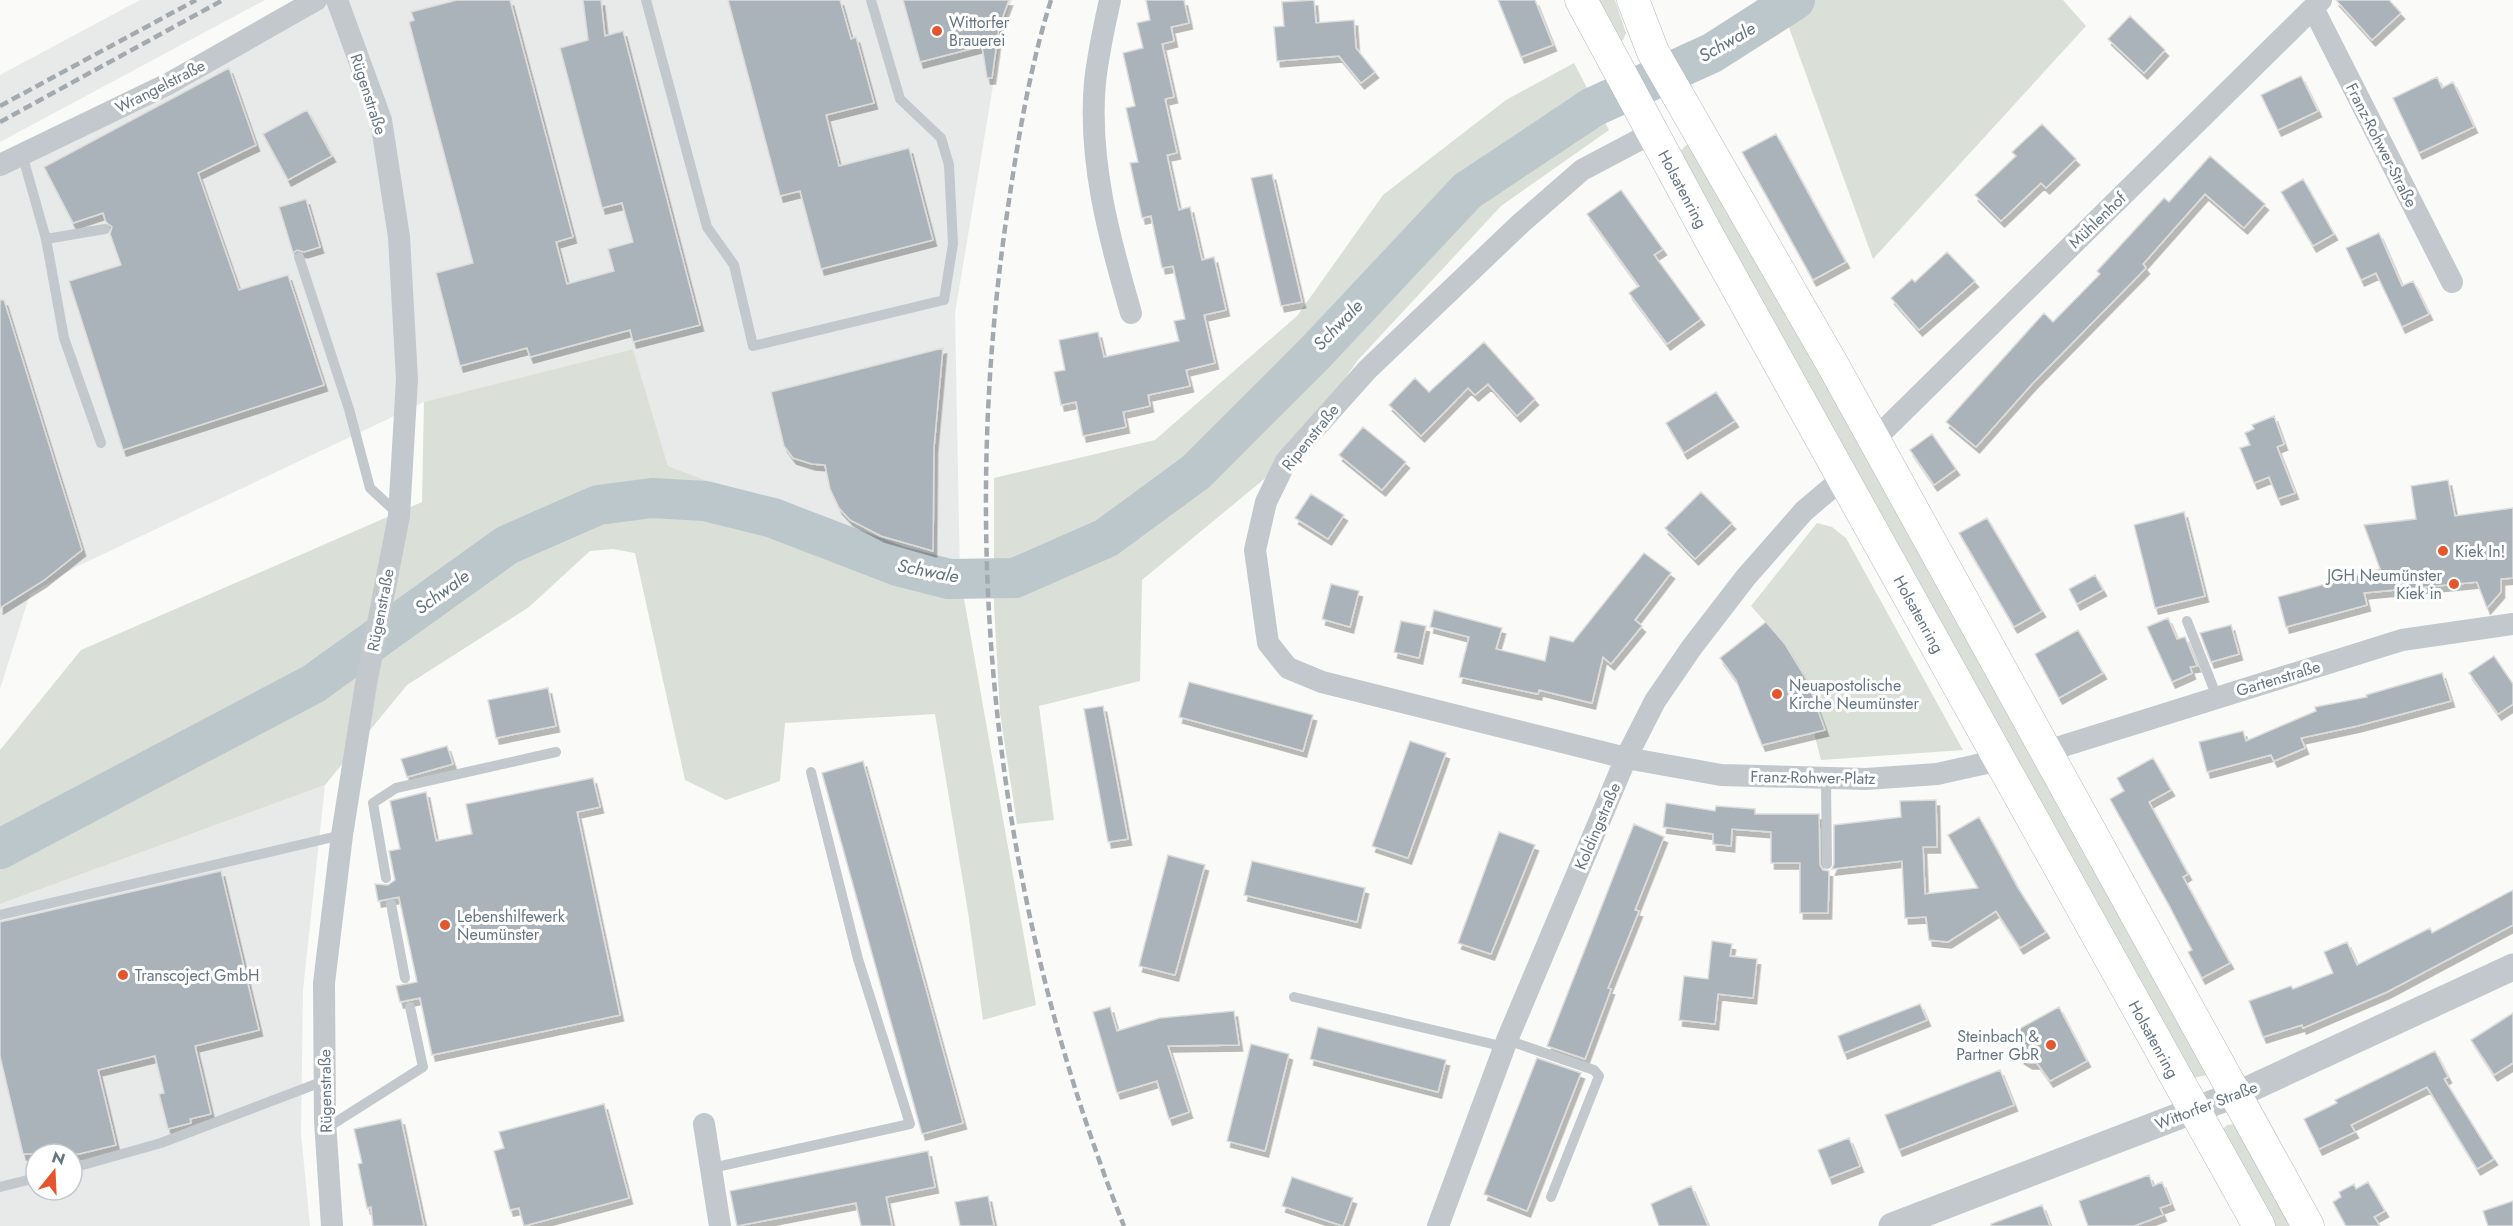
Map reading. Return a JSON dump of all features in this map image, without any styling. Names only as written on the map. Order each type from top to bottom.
[{"type":"main road","name":"Holsatenring","points":[[1581,0],[1843,478],[2259,1226]]},
{"type":"main road","points":[[1633,0],[1653,52],[1874,440],[2308,1226]]},
{"type":"street","name":"Wrangelstraße","points":[[0,165],[168,84],[316,0]]},
{"type":"street","name":"Rügenstraße","points":[[332,1226],[325,1130],[324,982],[342,835],[361,797],[369,670],[399,516],[407,379],[399,237],[381,120],[337,0]]},
{"type":"street","points":[[1110,0],[1095,81],[1096,161],[1113,248],[1131,313]]},
{"type":"street","name":"Franz-Rohwer-Straße","points":[[2317,4],[2452,282]]},
{"type":"street","name":"Mühlenhof","points":[[1874,440],[2317,4]]},
{"type":"street","name":"Ripenstraße","points":[[1626,758],[1322,682],[1288,668],[1268,643],[1255,550],[1266,502],[1286,461],[1367,370],[1520,224],[1582,170],[1647,123]]},
{"type":"street","name":"Koldingstraße","points":[[1438,1226],[1506,1044],[1626,758],[1655,701],[1719,612],[1804,511],[1843,478]]},
{"type":"street","name":"Gartenstraße","points":[[2047,751],[2402,640],[2513,624]]},
{"type":"street","name":"Franz-Rohwer-Platz","points":[[1626,758],[1720,775],[1826,779],[1937,774],[2001,760]]},
{"type":"street","name":"Wittorfer Straße","points":[[1892,1226],[2235,1095],[2513,967]]},
{"type":"street","points":[[704,1124],[720,1226]]},
{"type":"lane","points":[[646,0],[707,227],[734,265],[753,346],[944,300],[954,244],[949,165],[941,138],[900,99],[871,0]]},
{"type":"lane","points":[[22,154],[46,239],[64,338],[101,443]]},
{"type":"lane","points":[[46,239],[105,229]]},
{"type":"lane","points":[[299,257],[349,409],[370,488],[399,516]]},
{"type":"lane","points":[[2187,621],[2217,697]]},
{"type":"lane","points":[[386,878],[361,797],[556,752]]},
{"type":"lane","points":[[712,1168],[910,1124],[858,959],[811,772]]},
{"type":"lane","points":[[1826,779],[1827,864]]},
{"type":"lane","points":[[0,915],[342,835]]},
{"type":"lane","points":[[391,904],[405,978]]},
{"type":"lane","points":[[1294,997],[1506,1044],[1594,1070],[1599,1076],[1551,1197]]},
{"type":"lane","points":[[325,1130],[423,1067],[410,1006]]},
{"type":"lane","points":[[84,1165],[161,1143],[324,1081]]},
{"type":"lane","points":[[1,1184],[24,1180]]},
{"type":"shaded area","points":[[140,0],[265,0],[0,142],[0,75]]},
{"type":"shaded area","points":[[316,0],[1012,0],[1003,26],[955,313],[960,576],[668,466],[633,349],[424,402],[78,566],[30,594],[0,689],[0,165]]},
{"type":"shaded area","points":[[1593,0],[1615,0],[1626,33],[1623,40],[1620,41]]},
{"type":"shaded area","points":[[1779,0],[2063,0],[2086,26],[1873,259]]},
{"type":"shaded area","points":[[1574,63],[1609,130],[1501,206],[1358,360],[1286,461],[1142,580],[1140,681],[1039,706],[1054,820],[1017,824],[1000,713],[994,604],[994,478],[1155,440],[1297,316],[1383,195],[1506,100]]},
{"type":"shaded area","points":[[1686,145],[1696,146],[2208,1071],[2206,1075],[2194,1078],[1679,153]]},
{"type":"shaded area","points":[[633,349],[668,466],[960,576],[1036,1005],[983,1020],[968,912],[935,714],[785,723],[780,781],[726,800],[685,780],[635,553],[613,549],[590,551],[529,607],[407,685],[325,785],[0,904],[0,750],[81,650],[422,502],[424,402]]},
{"type":"shaded area","points":[[1817,523],[1832,527],[1846,538],[1963,750],[1821,760],[1814,733],[1825,730],[1807,680],[1785,644],[1751,606]]},
{"type":"shaded area","points":[[325,785],[303,990],[301,1133],[310,1226],[0,1226],[0,904]]},
{"type":"shaded area","points":[[2235,1124],[2297,1226],[2270,1226],[2222,1130],[2227,1125]]},
{"type":"building","points":[[457,0],[510,0],[573,237],[556,242],[567,284],[614,271],[608,249],[633,242],[622,203],[602,208],[560,48],[588,40],[583,0],[601,0],[605,36],[623,31],[700,325],[633,342],[630,330],[530,357],[527,348],[460,366],[436,273],[473,263],[409,22],[414,20],[411,12]]},
{"type":"building","points":[[728,0],[840,0],[851,39],[856,37],[874,103],[826,115],[839,166],[909,148],[933,240],[821,269],[800,191],[780,196]]},
{"type":"building","points":[[903,0],[1009,0],[999,27],[992,78],[987,78],[982,46],[920,62]]},
{"type":"building","points":[[1146,0],[1184,0],[1189,23],[1171,27],[1174,41],[1162,44],[1174,97],[1165,99],[1177,153],[1167,155],[1179,210],[1190,207],[1202,260],[1214,257],[1226,310],[1204,315],[1215,363],[1186,370],[1190,386],[1148,395],[1150,406],[1123,412],[1126,427],[1083,436],[1076,402],[1061,405],[1054,372],[1065,370],[1059,340],[1098,332],[1104,357],[1179,341],[1174,321],[1185,319],[1173,266],[1162,268],[1151,216],[1142,218],[1130,163],[1138,162],[1126,108],[1135,106],[1123,53],[1143,48],[1137,23],[1150,20]]},
{"type":"building","points":[[1314,0],[1316,23],[1354,20],[1356,48],[1375,72],[1361,83],[1339,56],[1277,61],[1274,27],[1284,26],[1282,2]]},
{"type":"building","points":[[1498,0],[1535,0],[1553,45],[1521,57]]},
{"type":"building","points":[[2336,0],[2389,0],[2401,13],[2372,40]]},
{"type":"building","points":[[2130,16],[2165,50],[2144,73],[2108,39]]},
{"type":"building","points":[[229,68],[256,145],[198,173],[239,290],[288,275],[324,385],[123,450],[69,281],[121,265],[110,234],[112,227],[106,222],[103,213],[73,223],[44,167]]},
{"type":"building","points":[[2301,76],[2318,111],[2278,130],[2261,95]]},
{"type":"building","points":[[2437,77],[2442,88],[2453,82],[2474,127],[2419,153],[2393,98]]},
{"type":"building","points":[[307,110],[332,156],[288,180],[263,134]]},
{"type":"building","points":[[2042,124],[2076,159],[2046,188],[2041,183],[2001,221],[1975,195],[2016,156],[2012,152]]},
{"type":"building","points":[[1776,134],[1846,262],[1813,280],[1742,152]]},
{"type":"building","points":[[2210,156],[2265,204],[2244,228],[2205,194],[2143,264],[2146,268],[2032,384],[1976,447],[1946,422],[2044,313],[2053,322],[2100,274],[2097,271],[2164,198],[2169,202]]},
{"type":"building","points":[[1272,174],[1302,302],[1281,306],[1251,178]]},
{"type":"building","points":[[2303,179],[2334,234],[2313,246],[2281,192]]},
{"type":"building","points":[[1621,190],[1663,249],[1654,255],[1701,319],[1667,344],[1629,293],[1639,286],[1587,214]]},
{"type":"building","points":[[306,199],[320,247],[304,252],[297,250],[293,253],[279,207]]},
{"type":"building","points":[[2379,233],[2402,286],[2413,281],[2429,314],[2402,327],[2376,273],[2361,280],[2346,248]]},
{"type":"building","points":[[1947,252],[1975,281],[1919,330],[1891,298],[1912,279],[1915,282]]},
{"type":"building","points":[[0,300],[4,300],[82,550],[43,581],[0,608]]},
{"type":"building","points":[[1484,342],[1535,399],[1517,416],[1488,384],[1475,395],[1468,388],[1421,436],[1389,405],[1415,378],[1429,392]]},
{"type":"building","points":[[943,348],[934,447],[933,551],[881,536],[850,520],[839,508],[830,489],[825,465],[812,464],[793,458],[784,446],[771,392]]},
{"type":"building","points":[[1716,392],[1735,421],[1684,453],[1666,423]]},
{"type":"building","points":[[2274,416],[2284,444],[2277,447],[2295,493],[2278,499],[2269,477],[2254,483],[2240,448],[2250,445],[2245,433],[2254,429],[2252,425]]},
{"type":"building","points":[[1363,427],[1406,462],[1382,490],[1339,455]]},
{"type":"building","points":[[1932,434],[1956,469],[1934,485],[1910,450]]},
{"type":"building","name":"Kiek In!","points":[[2448,480],[2455,516],[2513,508],[2513,578],[2501,579],[2501,592],[2487,608],[2477,582],[2364,593],[2367,605],[2286,627],[2278,597],[2380,569],[2364,525],[2416,519],[2411,486]]},
{"type":"building","points":[[1701,492],[1732,523],[1695,559],[1665,528]]},
{"type":"building","points":[[1311,494],[1344,515],[1328,539],[1295,518]]},
{"type":"building","points":[[2184,512],[2205,596],[2155,608],[2134,525]]},
{"type":"building","points":[[1987,518],[2042,611],[2014,627],[1959,533]]},
{"type":"building","points":[[1644,553],[1671,573],[1635,620],[1642,626],[1611,664],[1603,657],[1592,703],[1539,690],[1538,694],[1459,677],[1469,637],[1430,627],[1434,610],[1502,628],[1496,649],[1545,661],[1550,636],[1573,642]]},
{"type":"building","points":[[2095,575],[2103,590],[2077,604],[2069,589]]},
{"type":"building","points":[[1331,584],[1359,591],[1350,627],[1322,619]]},
{"type":"building","points":[[2168,618],[2177,639],[2185,637],[2197,666],[2190,667],[2192,673],[2172,682],[2147,627]]},
{"type":"building","points":[[1401,621],[1426,626],[1419,658],[1394,652]]},
{"type":"building","name":"Neuapostolische Kirche Neumünster","points":[[1766,622],[1785,644],[1807,680],[1825,730],[1762,745],[1736,680],[1720,658]]},
{"type":"building","points":[[2231,625],[2239,654],[2211,662],[2200,633]]},
{"type":"building","points":[[2078,630],[2103,673],[2059,698],[2035,654]]},
{"type":"building","points":[[2494,656],[2513,684],[2513,704],[2498,714],[2469,673]]},
{"type":"building","points":[[2442,673],[2451,701],[2301,738],[2305,748],[2274,761],[2271,755],[2207,772],[2199,742],[2243,731],[2246,741],[2316,711],[2315,707],[2367,697],[2366,695]]},
{"type":"building","points":[[1189,682],[1313,715],[1303,751],[1179,717]]},
{"type":"building","points":[[548,688],[556,726],[496,738],[488,700]]},
{"type":"building","points":[[1103,706],[1128,839],[1108,842],[1084,709]]},
{"type":"building","points":[[1410,741],[1446,753],[1408,858],[1372,846]]},
{"type":"building","points":[[447,746],[453,764],[407,777],[401,759]]},
{"type":"building","points":[[2153,758],[2171,790],[2149,802],[2188,874],[2183,877],[2230,963],[2202,978],[2188,952],[2192,950],[2170,907],[2110,799],[2124,791],[2117,778]]},
{"type":"building","points":[[863,761],[963,1123],[922,1134],[822,773]]},
{"type":"building","name":"Lebenshilfewerk Neumünster","points":[[593,778],[600,807],[577,812],[620,1015],[432,1055],[420,998],[400,1002],[396,986],[417,982],[399,897],[378,901],[375,884],[388,885],[395,880],[389,851],[400,849],[390,801],[426,792],[436,841],[472,834],[466,804]]},
{"type":"building","points":[[1936,800],[1937,847],[1923,847],[1925,894],[1978,888],[1948,835],[1979,817],[2018,888],[2046,932],[2020,948],[1996,911],[1948,942],[1929,940],[1926,917],[1905,918],[1902,861],[1832,869],[1834,825],[1901,817],[1900,801]]},
{"type":"building","points":[[1666,803],[1715,811],[1716,806],[1755,809],[1755,814],[1819,814],[1820,865],[1823,870],[1829,871],[1828,913],[1800,913],[1800,863],[1771,863],[1771,832],[1732,829],[1731,846],[1713,844],[1713,834],[1663,827]]},
{"type":"building","points":[[1634,824],[1664,837],[1635,910],[1639,911],[1608,988],[1611,989],[1585,1059],[1547,1046]]},
{"type":"building","points":[[1499,832],[1535,845],[1491,954],[1458,943]]},
{"type":"building","points":[[1168,855],[1205,865],[1175,975],[1139,966]]},
{"type":"building","points":[[1252,861],[1365,888],[1357,922],[1244,895]]},
{"type":"building","name":"Transcoject GmbH","points":[[221,871],[259,1030],[195,1046],[211,1114],[190,1119],[191,1123],[168,1129],[159,1094],[164,1093],[155,1056],[98,1070],[116,1145],[84,1153],[84,1142],[24,1142],[23,1154],[0,1056],[0,922]]},
{"type":"building","points":[[2513,890],[2513,925],[2387,992],[2303,1028],[2302,1025],[2263,1037],[2249,1001],[2291,986],[2293,989],[2333,973],[2324,952],[2347,942],[2357,965],[2430,928],[2432,933]]},
{"type":"building","points":[[1712,941],[1732,944],[1730,956],[1757,959],[1753,998],[1718,994],[1715,1024],[1679,1020],[1684,976],[1708,979]]},
{"type":"building","points":[[1920,1004],[1927,1020],[1844,1053],[1838,1036]]},
{"type":"building","points":[[1110,1007],[1117,1031],[1160,1018],[1234,1011],[1239,1045],[1168,1046],[1189,1112],[1169,1119],[1157,1081],[1117,1093],[1093,1012]]},
{"type":"building","name":"Steinbach & Partner GbR","points":[[2059,1007],[2087,1061],[2050,1081],[2037,1063],[2029,1063],[2021,1058],[2019,1049],[2025,1042],[2019,1029]]},
{"type":"building","points":[[2513,1013],[2513,1063],[2494,1075],[2471,1040]]},
{"type":"building","points":[[1318,1027],[1446,1060],[1438,1092],[1310,1059]]},
{"type":"building","points":[[1251,1044],[1289,1054],[1265,1151],[1227,1141]]},
{"type":"building","points":[[2435,1051],[2448,1077],[2444,1079],[2494,1159],[2477,1169],[2427,1087],[2351,1125],[2355,1132],[2319,1149],[2304,1119],[2337,1103],[2335,1100]]},
{"type":"building","points":[[1537,1058],[1581,1073],[1527,1211],[1484,1194]]},
{"type":"building","points":[[2000,1070],[2014,1105],[1899,1150],[1885,1115]]},
{"type":"building","points":[[604,1104],[629,1198],[524,1226],[519,1208],[510,1210],[494,1151],[504,1148],[499,1132]]},
{"type":"building","points":[[401,1119],[424,1226],[373,1226],[371,1207],[367,1208],[358,1164],[362,1163],[354,1129]]},
{"type":"building","points":[[1849,1138],[1860,1166],[1829,1178],[1818,1150]]},
{"type":"building","points":[[928,1151],[935,1187],[886,1197],[892,1226],[861,1226],[856,1203],[737,1226],[730,1191]]},
{"type":"building","points":[[2149,1175],[2153,1186],[2162,1182],[2171,1204],[2160,1208],[2163,1215],[2134,1226],[2088,1226],[2079,1201]]},
{"type":"building","points":[[1292,1177],[1353,1198],[1343,1226],[1282,1206]]},
{"type":"building","points":[[2368,1182],[2385,1211],[2374,1217],[2380,1226],[2346,1226],[2333,1202],[2341,1197],[2339,1192],[2354,1184],[2356,1189]]},
{"type":"building","points":[[1691,1186],[1708,1226],[1659,1226],[1651,1204]]},
{"type":"building","points":[[988,1196],[994,1226],[960,1226],[955,1202]]},
{"type":"building","points":[[2513,1201],[2513,1226],[2488,1226],[2483,1211]]},
{"type":"building","points":[[2042,1205],[2050,1226],[1991,1226],[1991,1224]]},
{"type":"waterway","name":"Schwale","points":[[0,849],[313,684],[507,545],[598,505],[652,498],[705,501],[773,518],[898,566],[949,579],[1015,578],[1106,538],[1196,472],[1316,352],[1467,191],[1593,107],[1712,53],[1795,0]]},
{"type":"railway","points":[[0,106],[196,0]]},
{"type":"railway","points":[[0,122],[223,0]]},
{"type":"railway","points":[[1051,0],[1029,84],[1018,141],[1005,228],[991,355],[986,482],[989,609],[1000,735],[1019,860],[1046,984],[1081,1106],[1124,1226]]},
{"type":"place","name":"Wittorfer Brauerei","points":[[937,31]]},
{"type":"place","name":"Kiek In!","points":[[2443,551]]},
{"type":"place","name":"JGH Neumünster Kiek in","points":[[2454,584]]},
{"type":"place","name":"Neuapostolische Kirche Neumünster","points":[[1777,694]]},
{"type":"place","name":"Lebenshilfewerk Neumünster","points":[[445,925]]},
{"type":"place","name":"Transcoject GmbH","points":[[123,975]]},
{"type":"place","name":"Steinbach & Partner GbR","points":[[2051,1045]]}]
